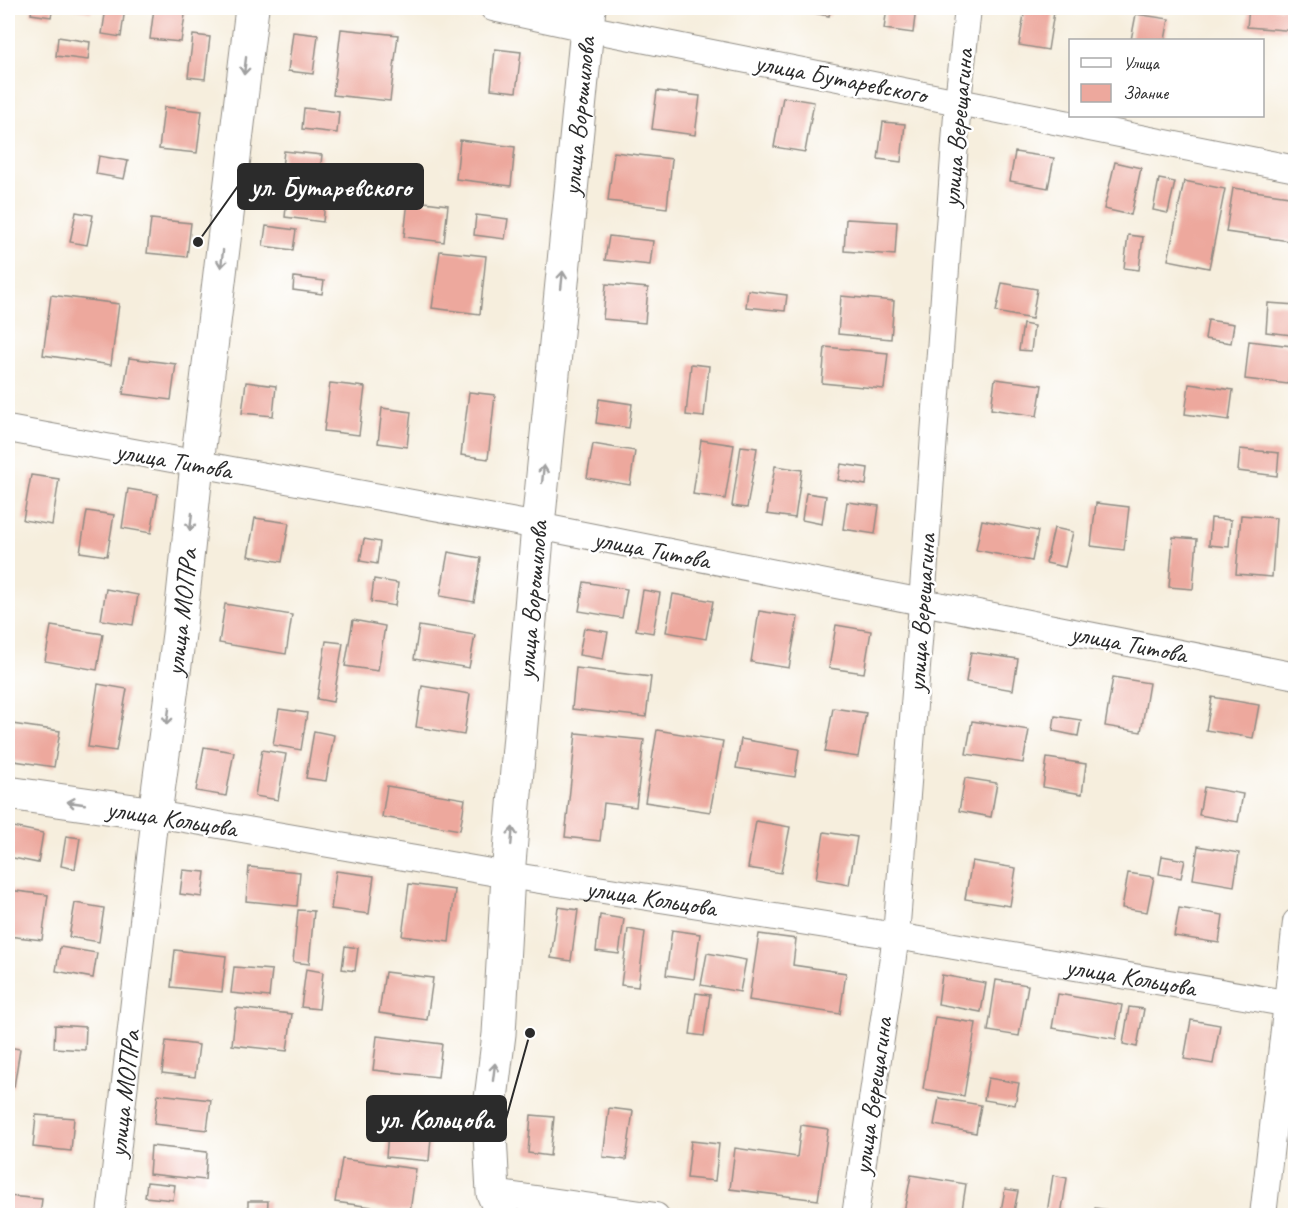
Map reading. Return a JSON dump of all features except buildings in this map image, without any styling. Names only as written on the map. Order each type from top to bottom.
[{"type":"main road","name":"улица МОПРа","points":[[155,814],[179,634],[197,464],[252,8]]},
{"type":"main road","name":"улица Ворошилова","points":[[498,1204],[489,1115],[499,1034],[508,875],[538,526],[588,18]]},
{"type":"main road","name":"улица Кольцова","points":[[8,793],[155,814]]},
{"type":"street","name":"улица Бутаревского","points":[[493,8],[588,18],[958,101],[1296,169]]},
{"type":"street","name":"улица Верещагина","points":[[855,1215],[896,936],[958,101],[968,8]]},
{"type":"street","name":"улица Титова","points":[[8,429],[538,526],[1296,676]]},
{"type":"street","name":"улица Кольцова","points":[[155,814],[508,875],[896,936],[1291,1004]]},
{"type":"street","name":"улица МОПРа","points":[[110,1215],[155,814]]},
{"type":"street","points":[[1263,1215],[1291,1004],[1296,922]]},
{"type":"street","points":[[498,1204],[656,1215]]},
{"type":"place","name":"ул. Бутаревского","points":[[198,242]]},
{"type":"place","name":"ул. Кольцова","points":[[530,1033]]}]
